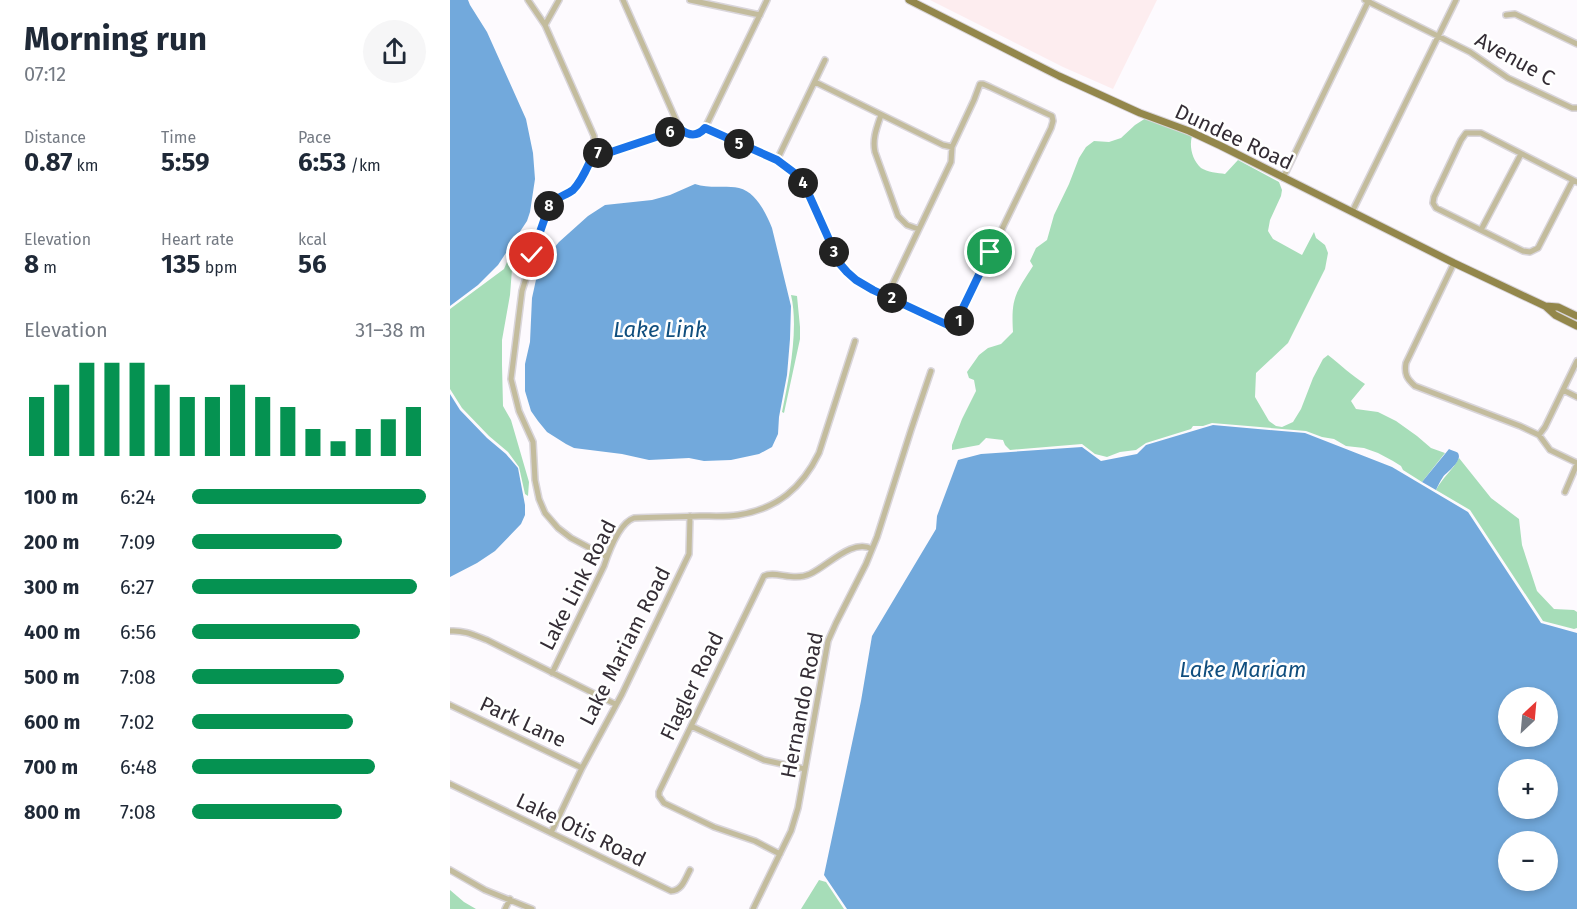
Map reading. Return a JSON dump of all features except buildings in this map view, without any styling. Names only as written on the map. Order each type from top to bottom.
[{"type":"main road","name":"Dundee Road","points":[[909,0],[1059,76],[1140,113],[1189,131],[1221,146],[1545,306],[1555,315],[1577,326]]},
{"type":"main road","name":"Dundee Road","points":[[1545,306],[1558,307],[1577,316]]},
{"type":"street","points":[[528,0],[545,25],[594,136],[594,153],[579,183],[549,206],[522,291],[511,379],[519,411],[533,442],[534,480],[545,513],[558,528],[571,538],[607,557]]},
{"type":"street","points":[[545,25],[559,0]]},
{"type":"street","points":[[623,0],[680,129],[686,134],[694,135],[701,134],[705,128],[767,0]]},
{"type":"street","points":[[690,0],[760,15]]},
{"type":"street","points":[[1352,212],[1456,0]]},
{"type":"street","points":[[1283,178],[1367,1]]},
{"type":"street","name":"Avenue C","points":[[1367,1],[1475,55],[1508,78],[1572,108],[1577,108]]},
{"type":"street","points":[[1506,15],[1515,14],[1577,44]]},
{"type":"street","points":[[777,160],[825,60]]},
{"type":"street","points":[[815,82],[943,145],[952,147]]},
{"type":"street","points":[[705,128],[777,160],[797,175],[805,186],[840,264],[856,280],[887,296],[950,326],[956,327],[1050,128],[1053,121],[1052,116],[980,84],[952,147],[951,162],[887,296]]},
{"type":"street","points":[[881,115],[873,144],[875,152],[898,216],[907,225],[918,229]]},
{"type":"street","points":[[594,153],[605,154],[680,129]]},
{"type":"street","points":[[1480,133],[1575,181],[1538,248],[1530,252],[1523,251],[1436,208],[1433,203],[1461,140],[1466,134],[1480,133]]},
{"type":"street","points":[[1481,230],[1521,154]]},
{"type":"street","points":[[1454,263],[1406,363],[1407,377],[1415,386],[1539,435],[1550,450],[1577,463],[1565,492]]},
{"type":"street","points":[[690,516],[736,516],[754,512],[785,497],[799,484],[811,470],[819,453],[855,341]]},
{"type":"street","points":[[1539,435],[1577,361]]},
{"type":"street","name":"Hernando Road","points":[[753,909],[794,823],[828,642],[866,564],[884,518],[931,371]]},
{"type":"street","points":[[1563,390],[1577,397]]},
{"type":"street","name":"Lake Link Road","points":[[552,673],[621,528],[627,520],[690,516]]},
{"type":"street","name":"Lake Mariam Road","points":[[551,833],[582,768],[622,694],[689,554],[690,516]]},
{"type":"street","name":"Flagler Road","points":[[780,854],[755,841],[714,827],[661,801],[659,792],[764,576],[768,573],[789,577],[808,575],[851,548],[866,546],[872,549]]},
{"type":"street","points":[[450,631],[469,633],[615,704]]},
{"type":"street","name":"Park Lane","points":[[450,705],[582,768]]},
{"type":"street","points":[[691,726],[764,760],[805,769]]},
{"type":"street","name":"Lake Otis Road","points":[[450,784],[671,891],[679,889],[690,870]]},
{"type":"street","points":[[450,870],[485,891],[532,909]]},
{"type":"street","points":[[505,909],[510,900]]},
{"type":"shaded area","points":[[930,0],[1157,0],[1113,89],[1063,67]]},
{"type":"green space","points":[[1146,118],[1192,136],[1193,157],[1203,169],[1225,174],[1238,160],[1279,182],[1282,190],[1281,196],[1270,220],[1268,231],[1273,239],[1302,255],[1314,232],[1316,238],[1325,245],[1328,253],[1325,269],[1288,343],[1256,373],[1255,397],[1269,421],[1282,427],[1293,422],[1301,409],[1313,378],[1323,359],[1328,355],[1365,384],[1351,401],[1356,409],[1378,412],[1396,421],[1431,448],[1445,453],[1422,482],[1403,470],[1401,466],[1378,453],[1364,448],[1346,446],[1334,439],[1306,431],[1212,423],[1193,426],[1191,429],[1146,443],[1136,450],[1120,452],[1107,457],[1095,454],[1082,444],[1010,450],[1003,440],[986,438],[979,445],[952,450],[962,419],[976,391],[974,380],[969,378],[967,372],[979,355],[988,348],[1001,344],[1013,332],[1015,297],[1033,266],[1030,261],[1036,248],[1047,240],[1054,215],[1079,158],[1086,147],[1094,141],[1109,142],[1121,138]]},
{"type":"green space","points":[[524,230],[512,269],[502,340],[502,365],[503,406],[511,420],[529,482],[528,496],[525,494],[519,467],[508,452],[462,408],[450,389],[450,309],[504,269],[515,243]]},
{"type":"green space","points":[[791,295],[797,296],[800,339],[784,413],[782,412],[794,338]]},
{"type":"green space","points":[[1459,458],[1491,498],[1519,519],[1522,545],[1537,591],[1554,609],[1577,612],[1577,628],[1543,621],[1470,510],[1436,490]]},
{"type":"green space","points":[[819,880],[826,882],[844,909],[801,909]]},
{"type":"green space","points":[[450,890],[464,902],[476,909],[450,909]]},
{"type":"water","points":[[450,0],[468,0],[487,32],[526,119],[533,153],[535,179],[527,221],[498,265],[478,285],[450,306]]},
{"type":"water","name":"Lake Link","points":[[695,184],[745,190],[760,204],[772,228],[791,306],[787,375],[778,434],[772,447],[759,454],[731,460],[704,461],[689,458],[649,460],[574,448],[547,432],[531,411],[525,391],[525,364],[530,342],[532,298],[539,266],[559,242],[588,216],[605,205],[652,200]]},
{"type":"water","points":[[450,394],[460,410],[518,468],[525,515],[521,524],[495,551],[450,577]]},
{"type":"water","name":"Lake Mariam","points":[[1213,425],[1305,433],[1392,467],[1468,512],[1541,623],[1577,633],[1577,909],[847,909],[824,875],[861,701],[872,636],[936,529],[937,516],[958,460],[981,454],[1082,447],[1101,461],[1137,454],[1146,445]]},
{"type":"water","points":[[1449,449],[1458,453],[1459,456],[1436,490],[1422,482]]},
{"type":"waterway","points":[[513,242],[549,254]]},
{"type":"route","points":[[532,255],[549,206],[579,183],[594,153],[605,154],[680,129],[686,134],[701,134],[705,128],[777,160],[797,175],[805,186],[840,264],[856,280],[950,326],[956,327],[990,252]]}]
